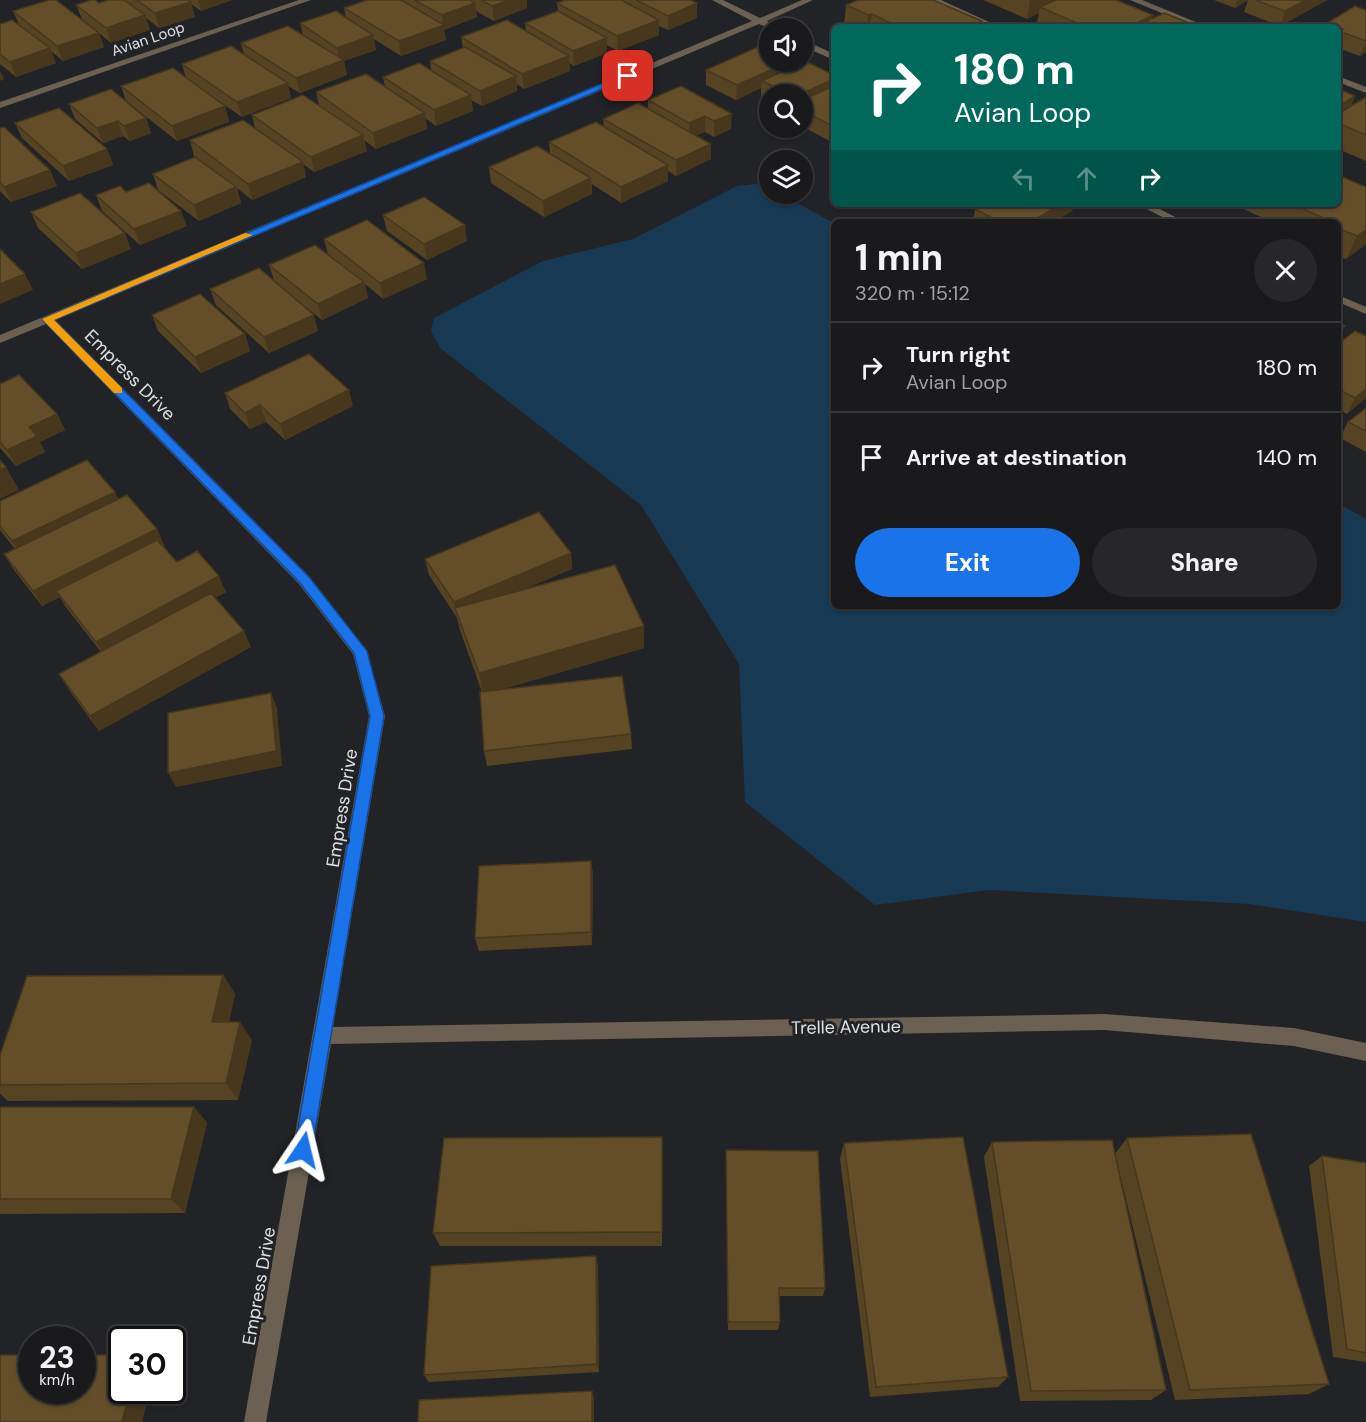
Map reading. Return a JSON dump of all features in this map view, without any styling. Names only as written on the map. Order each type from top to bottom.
[{"type":"street","name":"Avian Loop","points":[[0,105],[307,0]]},
{"type":"street","points":[[716,0],[759,21]]},
{"type":"street","points":[[766,18],[809,0]]},
{"type":"street","points":[[934,0],[989,24]]},
{"type":"street","points":[[1134,0],[1196,24]]},
{"type":"street","points":[[0,339],[759,21]]},
{"type":"street","points":[[813,47],[831,56]]},
{"type":"street","points":[[1341,80],[1366,90]]},
{"type":"street","points":[[1148,207],[1174,219]]},
{"type":"street","points":[[1341,299],[1365,309]]},
{"type":"street","name":"Empress Drive","points":[[47,319],[304,580],[360,651],[377,716],[255,1422]]},
{"type":"street","name":"Trelle Avenue","points":[[323,1036],[1104,1022],[1294,1037],[1366,1052]]},
{"type":"water","points":[[756,184],[759,185],[759,204],[799,204],[831,221],[831,609],[1341,609],[1341,505],[1366,519],[1366,922],[1249,904],[989,890],[875,905],[745,802],[739,664],[641,505],[440,348],[431,331],[434,318],[543,261],[633,239],[737,186]]},
{"type":"building","points":[[56,0],[99,33],[57,46],[13,11]]},
{"type":"building","points":[[91,0],[99,3],[108,0],[124,0],[145,15],[106,28],[76,5]]},
{"type":"building","points":[[137,0],[188,0],[191,2],[155,13]]},
{"type":"building","points":[[367,0],[401,0],[444,25],[399,41],[344,8]]},
{"type":"building","points":[[414,0],[470,0],[475,3],[442,15]]},
{"type":"building","points":[[481,0],[509,0],[492,6]]},
{"type":"building","points":[[565,0],[621,0],[659,20],[617,36],[557,3]]},
{"type":"building","points":[[636,0],[690,0],[697,3],[668,16]]},
{"type":"building","points":[[858,0],[933,0],[982,21],[976,24],[893,24],[846,5]]},
{"type":"building","points":[[1056,0],[1116,0],[1153,15],[1135,24],[1079,24],[1040,7]]},
{"type":"building","points":[[1255,0],[1306,0],[1285,11]]},
{"type":"building","points":[[1355,6],[1366,10],[1366,41],[1341,32],[1343,29],[1341,24],[1327,23]]},
{"type":"building","points":[[336,11],[373,35],[337,48],[300,23]]},
{"type":"building","points":[[558,11],[607,38],[573,51],[525,23]]},
{"type":"building","points":[[1164,13],[1192,24],[1141,24]]},
{"type":"building","points":[[12,20],[50,48],[10,62],[0,54],[0,24]]},
{"type":"building","points":[[507,20],[569,56],[522,74],[461,37]]},
{"type":"building","points":[[288,26],[344,60],[296,78],[241,43]]},
{"type":"building","points":[[231,46],[288,83],[237,102],[182,64]]},
{"type":"building","points":[[759,46],[759,72],[766,72],[737,85],[706,70]]},
{"type":"building","points":[[465,47],[516,76],[480,91],[430,61]]},
{"type":"building","points":[[419,63],[471,95],[434,110],[383,77]]},
{"type":"building","points":[[813,65],[831,74],[831,80],[813,89],[813,84],[768,84],[762,81],[781,72],[813,72]]},
{"type":"building","points":[[173,68],[225,106],[172,126],[121,86]]},
{"type":"building","points":[[366,74],[425,113],[373,133],[316,92]]},
{"type":"building","points":[[681,86],[732,114],[714,121],[705,116],[689,123],[648,100]]},
{"type":"building","points":[[831,87],[831,125],[813,116],[813,95]]},
{"type":"building","points":[[111,89],[146,118],[124,126],[118,121],[97,128],[69,104]]},
{"type":"building","points":[[1341,90],[1355,96],[1341,105]]},
{"type":"building","points":[[303,95],[363,135],[311,157],[252,115]]},
{"type":"building","points":[[1366,97],[1366,135],[1341,124],[1341,112]]},
{"type":"building","points":[[638,103],[711,144],[676,160],[603,119]]},
{"type":"building","points":[[59,108],[107,149],[63,166],[15,123]]},
{"type":"building","points":[[243,120],[303,162],[248,184],[190,140]]},
{"type":"building","points":[[596,122],[668,165],[621,187],[549,142]]},
{"type":"building","points":[[4,127],[50,170],[4,187],[0,182],[0,128]]},
{"type":"building","points":[[537,146],[591,178],[543,201],[489,167]]},
{"type":"building","points":[[195,157],[236,187],[194,205],[153,174]]},
{"type":"building","points":[[1341,176],[1366,187],[1366,230],[1357,236],[1341,229],[1341,219],[1322,219],[1324,218],[1299,207],[1341,207]]},
{"type":"building","points":[[149,183],[181,211],[134,229],[96,195],[120,186],[126,192]]},
{"type":"building","points":[[80,193],[125,233],[76,253],[31,212]]},
{"type":"building","points":[[424,197],[465,225],[424,244],[383,215]]},
{"type":"building","points":[[979,207],[1056,207],[1036,219],[994,219],[975,209]]},
{"type":"building","points":[[367,220],[424,263],[380,283],[324,239]]},
{"type":"building","points":[[315,245],[364,282],[318,304],[269,265]]},
{"type":"building","points":[[0,249],[25,274],[0,284]]},
{"type":"building","points":[[259,268],[314,315],[264,337],[210,289]]},
{"type":"building","points":[[200,294],[245,334],[195,357],[152,315]]},
{"type":"building","points":[[1355,331],[1366,336],[1366,389],[1355,398],[1341,391],[1341,342]]},
{"type":"building","points":[[309,354],[349,390],[280,424],[260,405],[245,413],[225,393]]},
{"type":"building","points":[[19,375],[57,414],[29,427],[37,436],[7,450],[0,442],[0,384]]},
{"type":"building","points":[[1366,408],[1366,431],[1348,422]]},
{"type":"building","points":[[0,460],[6,467],[0,470]]},
{"type":"building","points":[[87,460],[115,492],[12,541],[0,526],[0,501]]},
{"type":"building","points":[[127,495],[157,529],[33,591],[4,554]]},
{"type":"building","points":[[539,512],[571,553],[454,602],[425,559]]},
{"type":"building","points":[[157,540],[177,562],[197,551],[219,576],[96,642],[56,591]]},
{"type":"building","points":[[615,565],[644,626],[479,673],[455,608]]},
{"type":"building","points":[[211,593],[244,631],[90,716],[59,674]]},
{"type":"building","points":[[622,676],[631,734],[484,751],[480,692]]},
{"type":"building","points":[[271,693],[276,751],[168,773],[168,713]]},
{"type":"building","points":[[591,861],[591,932],[475,938],[479,866]]},
{"type":"building","points":[[223,975],[212,1022],[240,1022],[226,1083],[0,1085],[0,1055],[27,976]]},
{"type":"building","points":[[0,1107],[194,1107],[171,1199],[0,1199]]},
{"type":"building","points":[[1251,1134],[1329,1384],[1190,1390],[1127,1138]]},
{"type":"building","points":[[662,1137],[662,1232],[433,1233],[444,1138]]},
{"type":"building","points":[[963,1137],[1008,1377],[876,1387],[844,1143]]},
{"type":"building","points":[[1112,1140],[1166,1390],[1031,1391],[992,1142]]},
{"type":"building","points":[[726,1150],[818,1151],[825,1288],[779,1288],[780,1322],[728,1322]]},
{"type":"building","points":[[1322,1156],[1366,1163],[1366,1353],[1347,1349]]},
{"type":"building","points":[[596,1256],[597,1364],[424,1375],[431,1266]]},
{"type":"building","points":[[0,1355],[18,1355],[18,1404],[96,1404],[96,1355],[108,1355],[108,1404],[126,1404],[122,1422],[0,1422]]},
{"type":"building","points":[[592,1391],[592,1422],[418,1422],[419,1400]]},
{"type":"slow traffic","points":[[118,390],[47,319],[248,235]]},
{"type":"route","points":[[303,1150],[377,716],[360,651],[304,580],[47,319],[628,76]]}]
